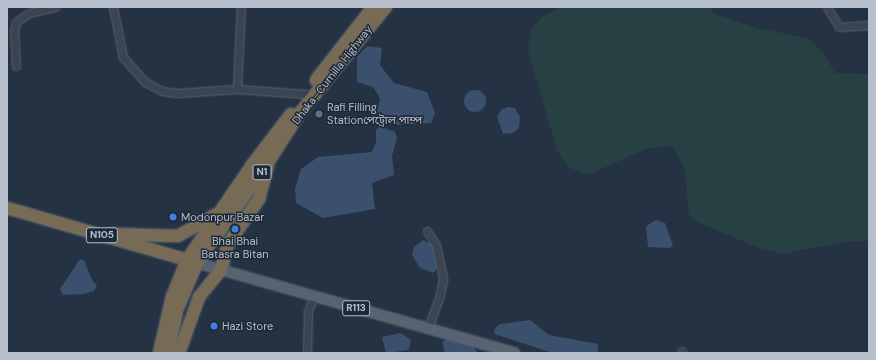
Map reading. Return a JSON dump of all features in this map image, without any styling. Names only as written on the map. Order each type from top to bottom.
[{"type":"highway","name":"Dhaka–Cumilla Highway","points":[[158,353],[172,296],[223,210],[252,165],[373,7]]},
{"type":"highway","name":"Dhaka–Cumilla Highway","points":[[168,353],[177,310],[192,261],[269,161],[299,114],[352,52],[386,7]]},
{"type":"highway","points":[[179,353],[199,297],[221,270],[228,244],[259,199],[269,161]]},
{"type":"highway","name":"N105","points":[[7,208],[192,261]]},
{"type":"highway","points":[[102,235],[136,233],[178,236],[223,210]]},
{"type":"main road","name":"R113","points":[[192,261],[515,353]]},
{"type":"street","points":[[16,66],[14,31],[16,22],[29,13],[55,7]]},
{"type":"street","points":[[113,7],[123,57],[145,82],[162,91],[176,93],[236,89],[306,94]]},
{"type":"street","points":[[236,89],[241,7]]},
{"type":"street","points":[[827,7],[839,27],[869,25]]},
{"type":"street","points":[[427,230],[436,245],[443,278],[440,295],[428,328]]},
{"type":"street","points":[[307,353],[308,310],[314,296]]},
{"type":"green space","points":[[561,7],[711,7],[713,13],[757,28],[807,38],[824,54],[835,73],[869,74],[869,241],[844,242],[782,254],[756,247],[697,222],[689,215],[685,169],[672,146],[648,148],[588,175],[568,167],[557,151],[528,50],[532,27],[543,16]]},
{"type":"water","points":[[367,46],[382,48],[380,65],[394,83],[427,92],[435,113],[431,123],[396,125],[378,121],[376,117],[380,99],[377,93],[373,87],[357,82],[357,57]]},
{"type":"water","points":[[475,90],[483,93],[486,101],[483,109],[475,112],[467,109],[464,101],[467,93]]},
{"type":"water","points":[[508,107],[515,108],[520,117],[519,128],[513,133],[503,134],[497,117],[501,110]]},
{"type":"water","points":[[380,126],[395,132],[397,138],[392,156],[394,175],[372,183],[375,209],[323,218],[296,203],[295,189],[301,169],[318,157],[372,152],[376,142],[376,130]]},
{"type":"water","points":[[656,220],[665,223],[673,246],[669,248],[648,247],[646,226]]},
{"type":"water","points":[[423,240],[432,244],[437,260],[436,270],[433,273],[420,268],[412,255],[414,247]]},
{"type":"water","points":[[80,259],[84,260],[92,280],[97,286],[94,291],[84,294],[63,295],[60,289]]},
{"type":"water","points":[[530,320],[549,335],[598,344],[598,353],[553,353],[494,334],[495,328],[500,324]]},
{"type":"water","points":[[401,333],[411,340],[409,350],[386,353],[382,337]]},
{"type":"water","points":[[447,339],[472,345],[478,353],[445,353],[442,342]]},
{"type":"place","name":"Rafi Filling Stationপেট্রোল পাম্প","points":[[319,114]]},
{"type":"place","name":"Modonpur Bazar","points":[[173,217]]},
{"type":"place","name":"Bhai Bhai Batasra Bitan","points":[[235,229]]},
{"type":"place","name":"Hazi Store","points":[[214,326]]}]
